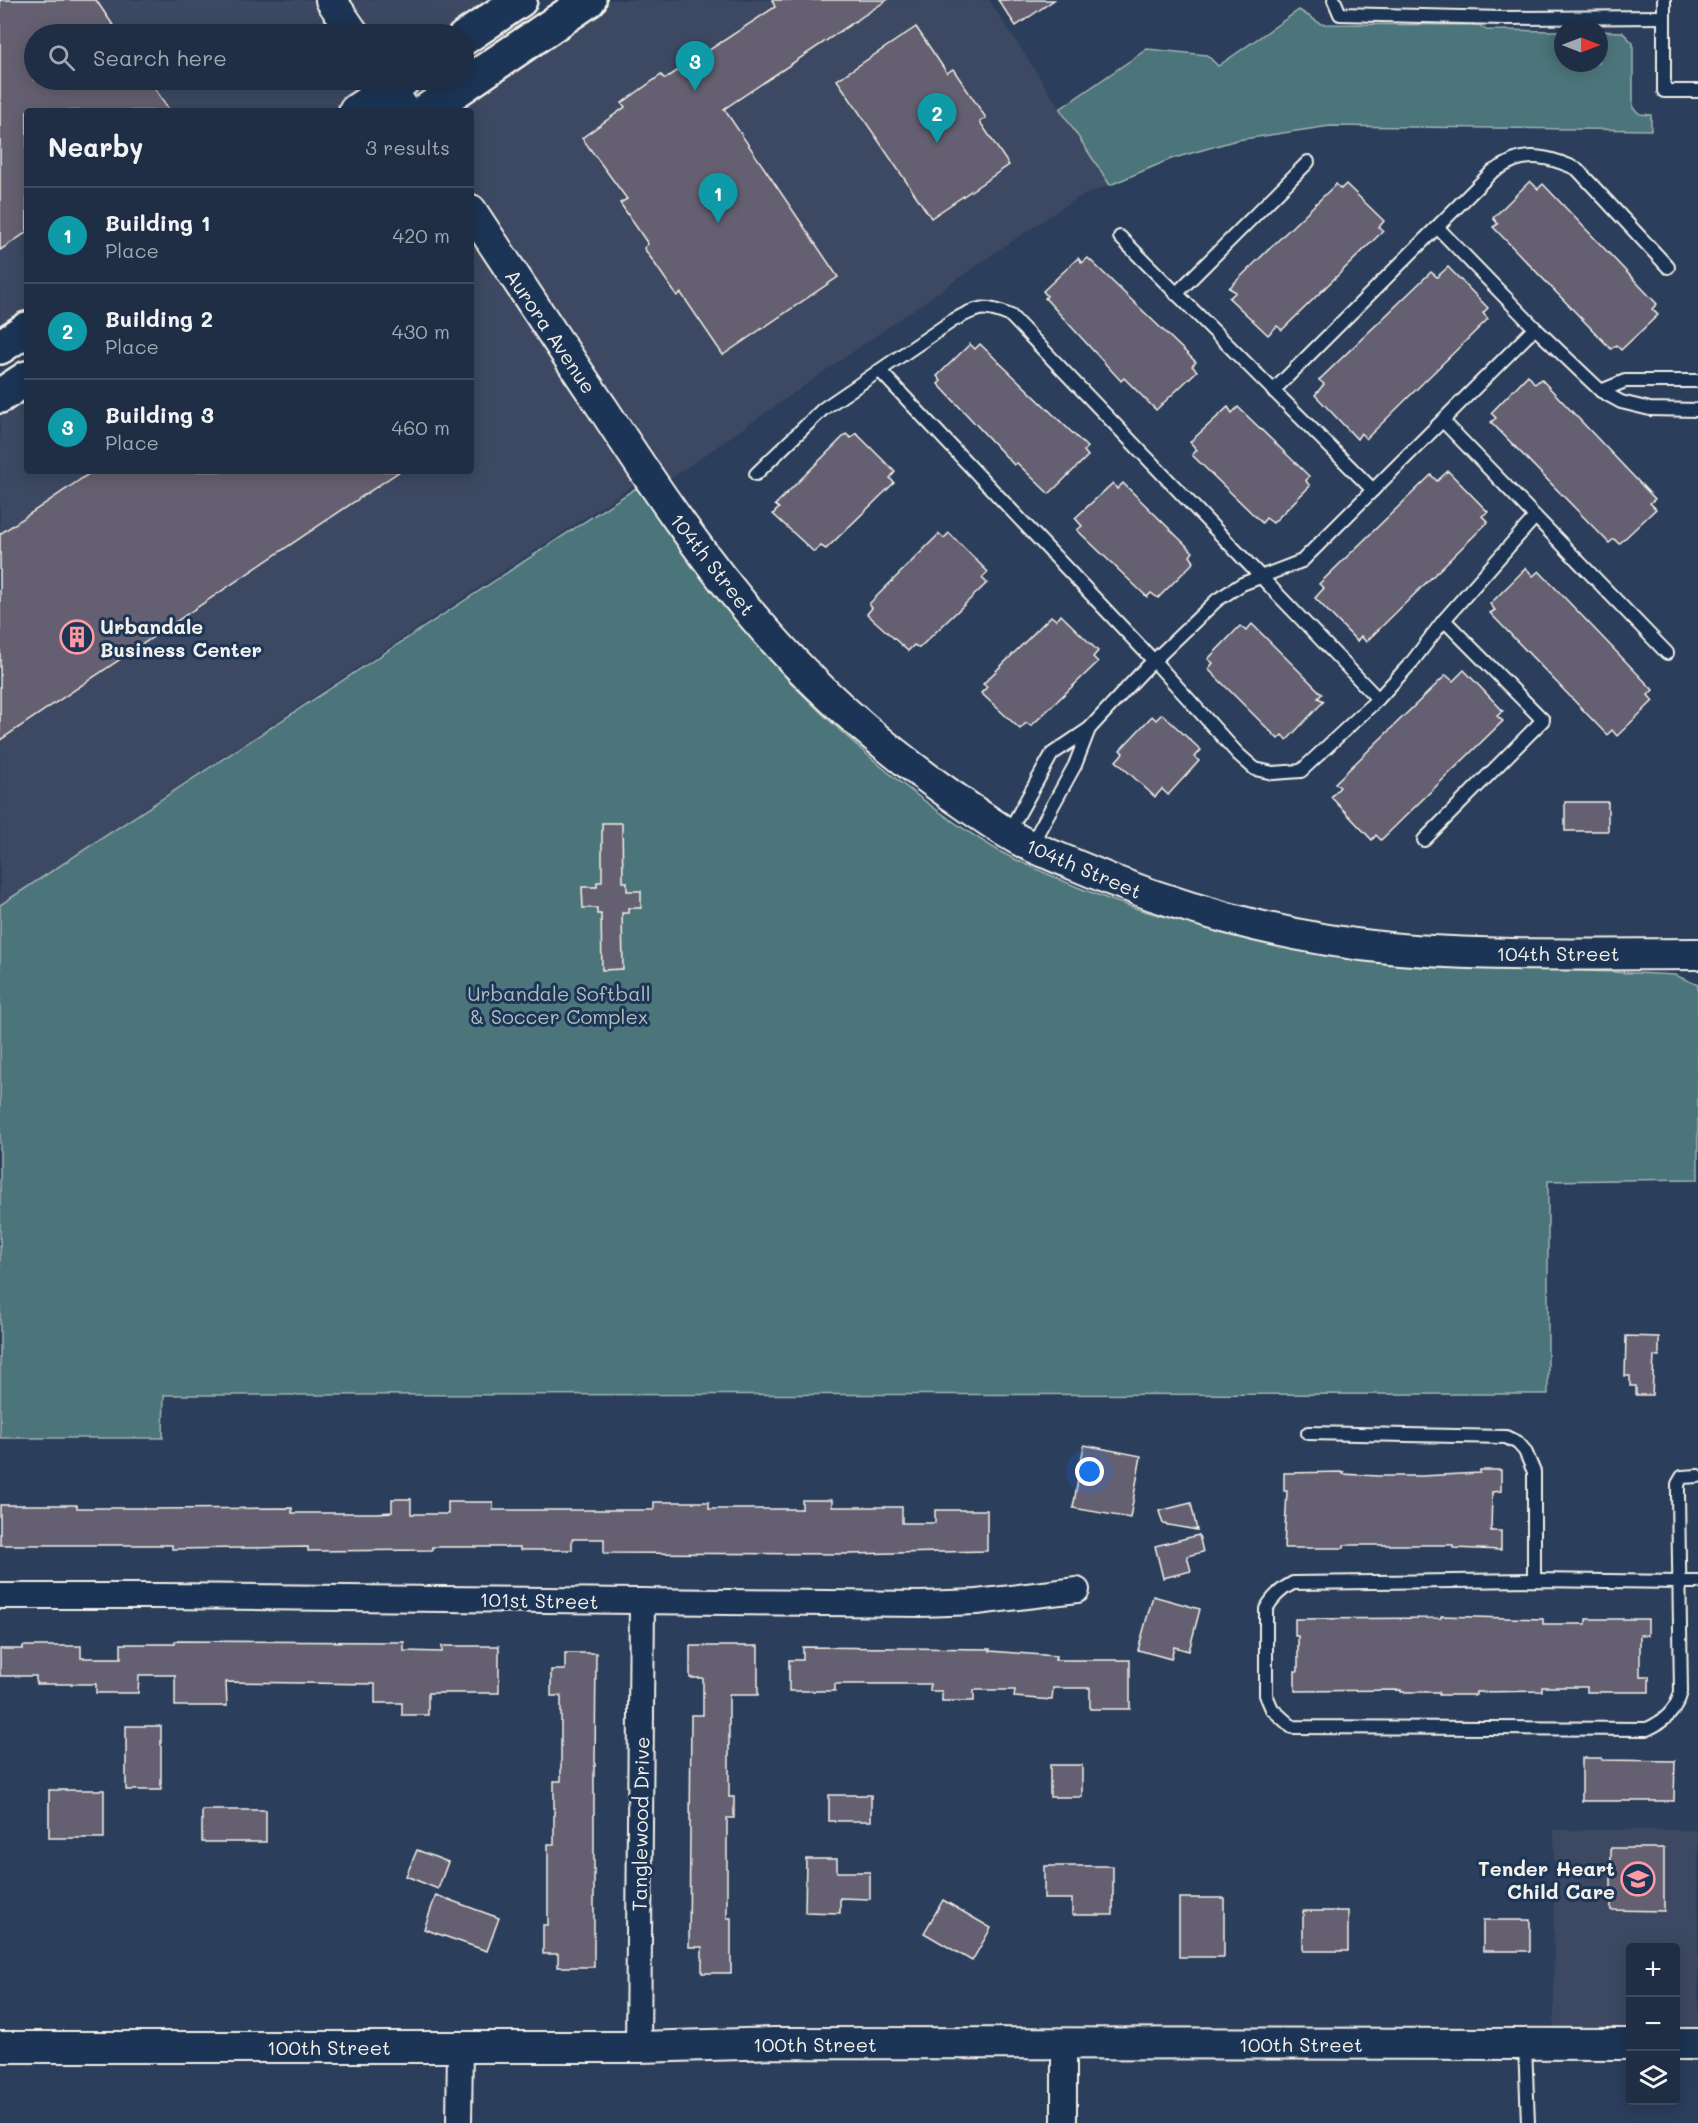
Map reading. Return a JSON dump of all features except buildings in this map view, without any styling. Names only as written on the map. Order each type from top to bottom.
[{"type":"main road","points":[[474,31],[520,0]]},
{"type":"main road","points":[[474,79],[590,0]]},
{"type":"main road","points":[[362,108],[396,90]]},
{"type":"main road","points":[[430,108],[457,90]]},
{"type":"main road","points":[[0,347],[24,331]]},
{"type":"main road","points":[[0,396],[24,380]]},
{"type":"street","points":[[331,0],[347,24]]},
{"type":"street","name":"Aurora Avenue","points":[[474,215],[631,451]]},
{"type":"street","name":"104th Street","points":[[631,451],[721,577],[764,629],[804,672],[854,720],[914,769],[1019,840],[1149,895],[1255,925],[1345,942],[1387,948],[1483,953],[1698,954]]},
{"type":"street","name":"101st Street","points":[[0,1596],[920,1604],[977,1602],[1077,1590]]},
{"type":"street","name":"Tanglewood Drive","points":[[638,2047],[642,1601]]},
{"type":"street","name":"100th Street","points":[[0,2047],[638,2047],[776,2043],[1626,2044]]},
{"type":"street","points":[[1064,2044],[1064,2123]]},
{"type":"street","points":[[1680,2044],[1698,2044]]},
{"type":"street","points":[[459,2123],[460,2047]]},
{"type":"lane","points":[[1334,0],[1340,14],[1503,18],[1664,17]]},
{"type":"lane","points":[[1664,0],[1664,91],[1698,91]]},
{"type":"lane","points":[[1273,391],[1493,171],[1516,159],[1538,157],[1577,169],[1668,267]]},
{"type":"lane","points":[[1176,294],[1308,162]]},
{"type":"lane","points":[[1437,227],[1535,328],[1601,391],[1621,402],[1650,409],[1698,410]]},
{"type":"lane","points":[[1120,237],[1373,490]]},
{"type":"lane","points":[[756,474],[823,409],[952,321],[971,311],[991,308],[1011,316],[1378,699]]},
{"type":"lane","points":[[1019,840],[1052,754],[1089,729],[1217,600],[1242,584],[1302,561],[1535,328]]},
{"type":"lane","points":[[880,371],[1154,661],[1238,754],[1255,769],[1273,773],[1301,771],[1378,699],[1535,517]]},
{"type":"lane","points":[[1601,391],[1625,381],[1698,381]]},
{"type":"lane","points":[[1443,421],[1668,653]]},
{"type":"lane","points":[[1424,840],[1543,720],[1444,620]]},
{"type":"lane","points":[[1019,840],[1075,765],[1089,729]]},
{"type":"lane","points":[[1308,1433],[1506,1437],[1518,1443],[1526,1451],[1534,1472],[1534,1580]]},
{"type":"lane","points":[[1698,1476],[1682,1477],[1678,1484],[1680,1582],[1681,1692],[1668,1716],[1659,1724],[1647,1729],[1292,1726],[1272,1709],[1266,1695],[1266,1609],[1272,1598],[1282,1588],[1293,1583],[1534,1580],[1680,1582],[1698,1582]]},
{"type":"lane","points":[[1526,2044],[1528,2123]]},
{"type":"shaded area","points":[[0,0],[520,0],[474,28],[474,24],[24,24],[24,90],[388,90],[361,108],[24,108],[24,331],[0,347]]},
{"type":"shaded area","points":[[589,0],[989,0],[1110,185],[1077,198],[1009,243],[656,489],[637,483],[0,904],[0,396],[24,380],[24,474],[474,474],[474,108],[430,108],[457,90],[474,90],[474,78]]},
{"type":"shaded area","points":[[1554,1830],[1698,1830],[1698,2044],[1680,2044],[1680,1943],[1626,1943],[1626,2044],[1554,2044]]},
{"type":"green space","points":[[1299,10],[1321,24],[1479,25],[1486,30],[1554,31],[1554,72],[1608,72],[1608,31],[1622,32],[1633,43],[1633,108],[1640,114],[1651,115],[1651,130],[1330,126],[1237,140],[1171,159],[1110,185],[1060,109],[1147,49],[1207,55],[1218,66]]},
{"type":"green space","name":"Urbandale Softball & Soccer Complex","points":[[636,488],[755,643],[799,691],[846,736],[919,797],[972,834],[1015,859],[1077,887],[1127,906],[1278,946],[1387,960],[1675,975],[1698,985],[1698,1179],[1548,1181],[1548,1394],[164,1395],[163,1438],[0,1438],[0,905]]},
{"type":"place","name":"Building 3","points":[[695,91]]},
{"type":"place","name":"Building 2","points":[[937,143]]},
{"type":"place","name":"Building 1","points":[[718,223]]},
{"type":"place","name":"Urbandale Business Center","points":[[77,637]]},
{"type":"place","name":"Tender Heart Child Care","points":[[1638,1879]]}]
